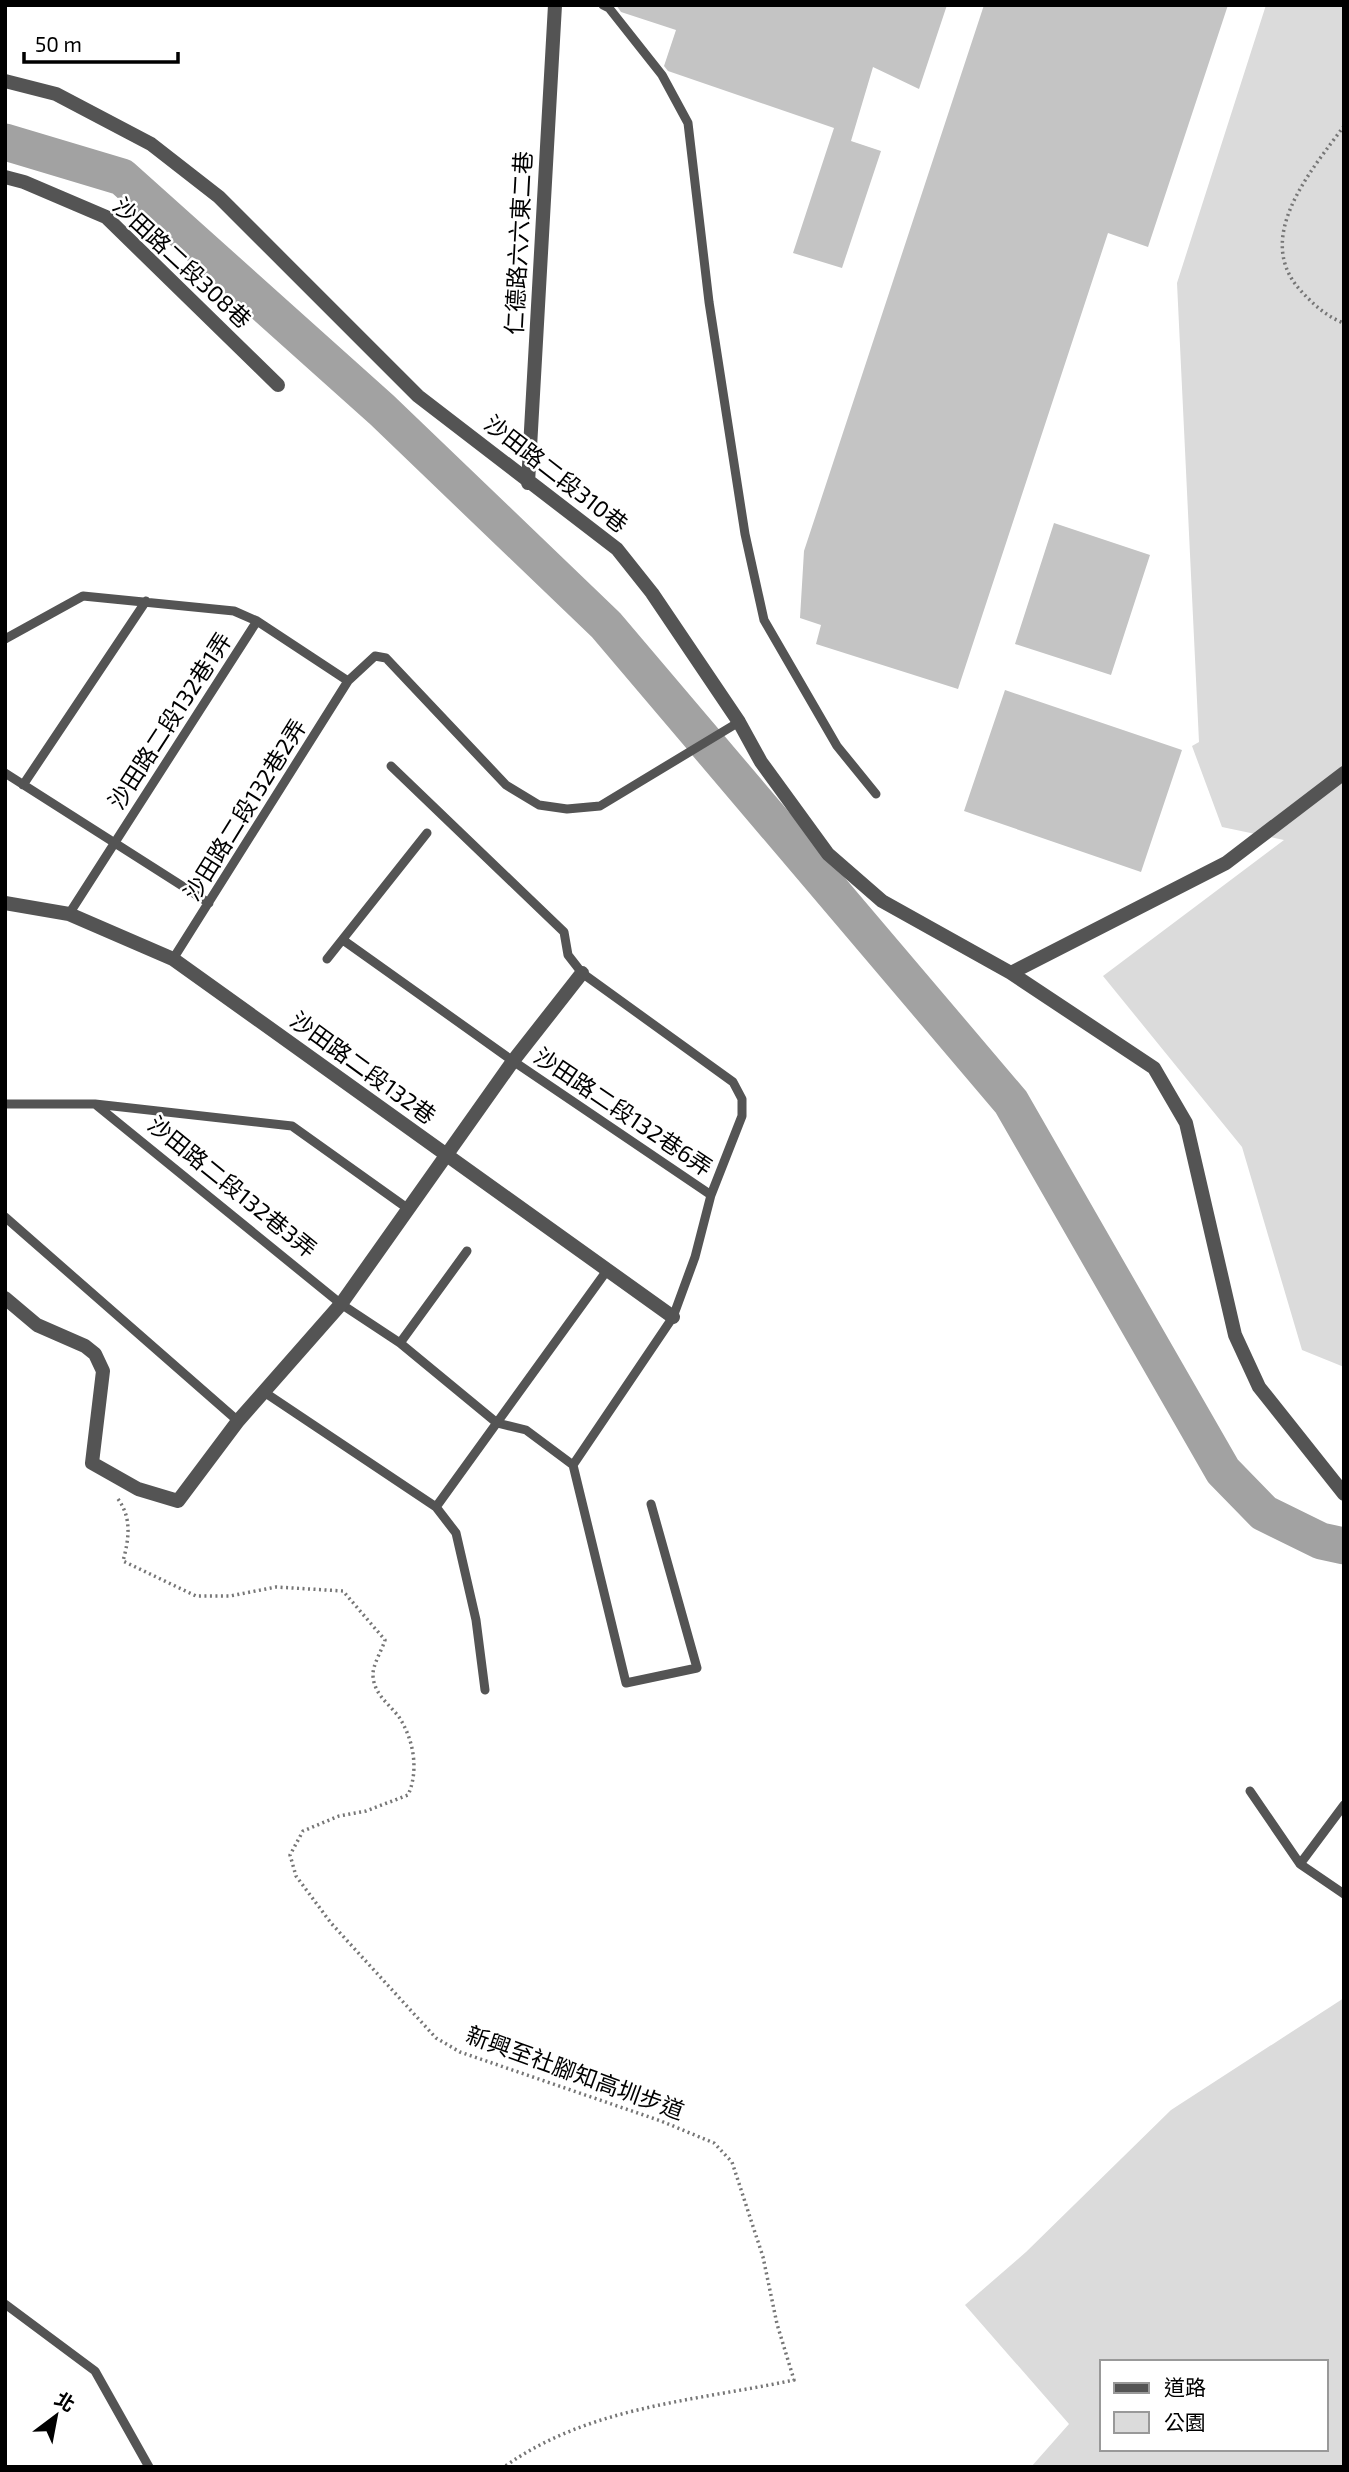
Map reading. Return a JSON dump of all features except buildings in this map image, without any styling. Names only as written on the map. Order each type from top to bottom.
[{"type":"street","name":"仁德路六六東二巷","points":[[528,483],[555,5]]},
{"type":"street","name":"沙田路二段310巷","points":[[5,81],[56,94],[160,152],[219,197],[418,396],[617,549],[652,593],[738,722],[761,762],[828,855],[882,901],[1011,973],[1154,1068],[1186,1123],[1235,1335],[1259,1387],[1344,1494]]},
{"type":"street","name":"沙田路二段308巷","points":[[5,177],[24,182],[106,217],[278,385]]},
{"type":"street","points":[[1011,973],[1226,863],[1344,773]]},
{"type":"street","name":"沙田路二段132巷","points":[[5,903],[69,914],[173,959],[673,1317]]},
{"type":"street","points":[[5,1298],[37,1325],[85,1346],[95,1354],[103,1371],[92,1463],[138,1489],[178,1501],[237,1421],[341,1304],[513,1061],[582,973]]},
{"type":"lane","points":[[603,5],[609,8],[662,75],[688,123],[709,302],[745,534],[764,620],[837,746],[876,794]]},
{"type":"lane","name":"沙田路二段132巷1弄","points":[[5,639],[83,596],[234,611],[257,621],[348,681]]},
{"type":"lane","points":[[23,785],[146,601]]},
{"type":"lane","name":"沙田路二段132巷1弄","points":[[69,914],[257,621]]},
{"type":"lane","name":"沙田路二段132巷2弄","points":[[173,959],[348,681],[375,656],[386,658],[506,785],[539,805],[566,809],[600,806],[657,774],[738,722]]},
{"type":"lane","points":[[391,766],[564,932],[568,955],[582,973]]},
{"type":"lane","name":"沙田路二段132巷1弄","points":[[5,774],[209,903]]},
{"type":"lane","points":[[327,959],[427,833]]},
{"type":"lane","name":"沙田路二段132巷6弄","points":[[343,940],[513,1061],[711,1195]]},
{"type":"lane","name":"沙田路二段132巷6弄","points":[[573,1465],[673,1317],[695,1258],[711,1195],[743,1116],[742,1098],[733,1082],[582,973]]},
{"type":"lane","name":"沙田路二段132巷3弄","points":[[5,1104],[95,1104],[292,1126],[407,1208]]},
{"type":"lane","name":"沙田路二段132巷3弄","points":[[95,1104],[341,1304],[400,1343],[498,1423]]},
{"type":"lane","points":[[5,1217],[237,1421]]},
{"type":"lane","points":[[400,1343],[467,1251]]},
{"type":"lane","points":[[436,1507],[608,1269]]},
{"type":"lane","points":[[264,1392],[436,1507],[456,1533],[476,1620],[485,1690]]},
{"type":"lane","points":[[498,1423],[526,1430],[573,1465],[626,1683],[697,1668],[651,1504]]},
{"type":"lane","points":[[1250,1791],[1300,1864],[1344,1894]]},
{"type":"lane","points":[[1300,1864],[1344,1805]]},
{"type":"lane","points":[[5,2304],[95,2371],[149,2467]]},
{"type":"path","points":[[1344,126],[1302,184],[1287,218],[1280,251],[1291,281],[1314,306],[1344,323]]},
{"type":"path","name":"新興至社腳知高圳步道","points":[[116,1497],[124,1508],[130,1537],[123,1560],[196,1596],[230,1596],[276,1587],[343,1591],[385,1640],[373,1676],[380,1697],[400,1719],[412,1750],[415,1779],[408,1795],[366,1811],[339,1816],[303,1831],[290,1855],[296,1876],[331,1923],[436,2038],[460,2052],[662,2121],[714,2143],[732,2162],[763,2257],[777,2324],[794,2380],[664,2403],[588,2423],[523,2454],[504,2467]]},
{"type":"green space","points":[[1266,5],[1344,5],[1344,1367],[1302,1350],[1242,1147],[1103,976],[1284,840],[1222,827],[1192,746],[1199,742],[1177,283]]},
{"type":"green space","points":[[1344,1998],[1344,2467],[1031,2467],[1069,2424],[965,2305],[1026,2252],[1171,2110]]},
{"type":"waterway","points":[[5,142],[122,177],[382,410],[606,625],[1011,1102],[1223,1471],[1264,1513],[1321,1541],[1344,1546]]}]
